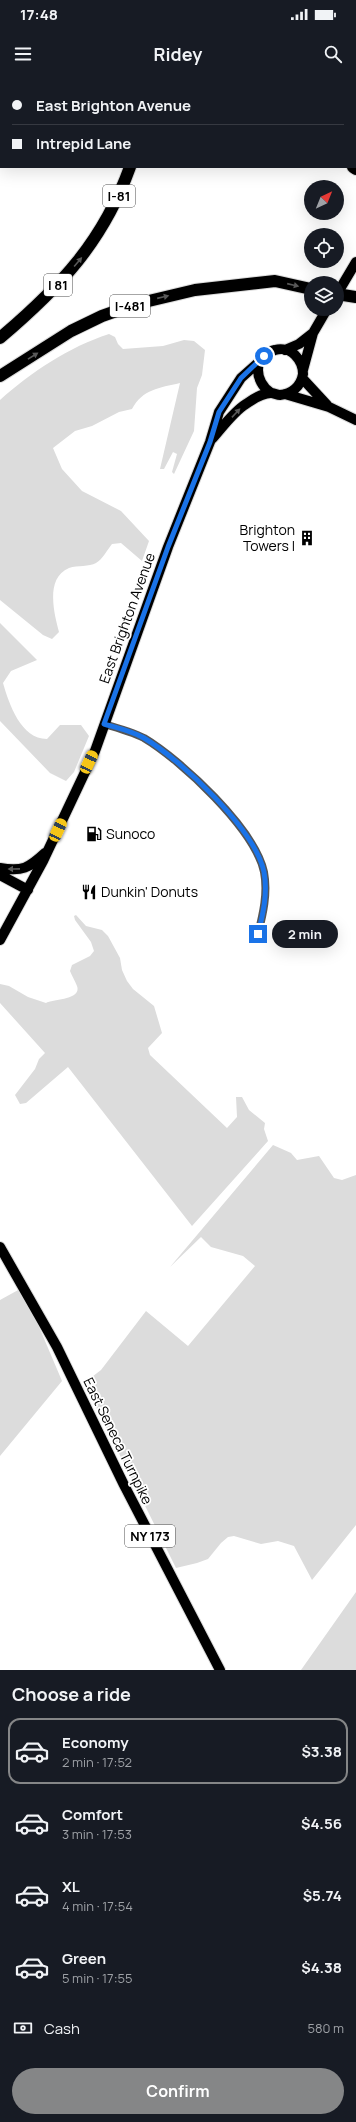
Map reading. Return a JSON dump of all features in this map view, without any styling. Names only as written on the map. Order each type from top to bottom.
[{"type":"highway","name":"I-81","points":[[105,224],[130,168]]},
{"type":"highway","name":"I 81","points":[[0,338],[54,290],[89,249],[105,224]]},
{"type":"highway","name":"I-481","points":[[0,376],[71,331],[102,316],[136,304],[195,290],[275,281],[304,287]]},
{"type":"highway","points":[[344,295],[356,298]]},
{"type":"main road","points":[[344,282],[356,262]]},
{"type":"main road","points":[[271,393],[265,389],[258,377],[259,362],[270,351],[285,350],[299,344],[315,328],[323,316]]},
{"type":"main road","points":[[285,394],[298,387],[315,328]]},
{"type":"main road","points":[[285,350],[298,358],[302,375],[329,407]]},
{"type":"main road","name":"East Brighton Avenue","points":[[28,890],[95,751],[165,554],[210,442],[219,412],[241,378],[259,362]]},
{"type":"main road","points":[[210,442],[244,404],[258,397],[271,393],[285,394],[329,407],[356,420]]},
{"type":"main road","points":[[0,868],[13,870],[31,866],[49,849]]},
{"type":"main road","points":[[0,875],[28,890],[0,940]]},
{"type":"main road","name":"East Seneca Turnpike","points":[[0,1247],[57,1347],[124,1485],[220,1670]]},
{"type":"street","points":[[104,724],[143,738],[163,750],[195,778],[246,835],[260,859],[266,884],[258,934]]},
{"type":"shaded area","points":[[109,334],[115,337],[118,344],[123,349],[163,346],[184,340],[194,341],[205,350],[202,375],[197,388],[194,431],[174,474],[172,472],[177,454],[173,452],[164,469],[160,469],[180,383],[158,388],[146,393],[136,402],[132,409],[119,412],[92,426],[75,431],[53,448],[62,469],[82,491],[121,511],[149,541],[142,561],[121,543],[112,544],[103,557],[96,563],[69,568],[61,573],[54,588],[53,597],[59,632],[52,639],[43,635],[0,600],[0,400],[24,380],[51,361],[94,339]]},
{"type":"shaded area","points":[[0,623],[37,660],[11,671],[3,683],[13,710],[23,727],[38,737],[47,739],[60,725],[81,725],[89,736],[74,772],[66,781],[50,773],[0,721]]},
{"type":"shaded area","points":[[76,915],[86,926],[102,930],[108,936],[120,958],[122,970],[127,981],[133,989],[154,1006],[162,1033],[148,1048],[150,1055],[227,1128],[237,1117],[236,1097],[242,1097],[249,1110],[265,1123],[264,1129],[268,1141],[192,1226],[68,1067],[26,1103],[20,1104],[15,1095],[35,1069],[39,1059],[45,1053],[0,1003],[0,984],[9,986],[28,997],[46,1003],[75,994],[77,991],[77,986],[70,971],[72,965],[90,956],[94,951],[91,942],[75,920],[74,916]]},
{"type":"shaded area","points":[[273,1145],[291,1153],[297,1160],[319,1156],[334,1178],[342,1180],[356,1175],[356,1525],[312,1580],[294,1546],[278,1541],[261,1544],[234,1536],[228,1537],[221,1543],[208,1559],[176,1568],[84,1383],[101,1370],[146,1311],[188,1346],[255,1266],[243,1256],[211,1247],[201,1237],[170,1267]]},
{"type":"shaded area","points":[[20,1289],[34,1315],[62,1381],[0,1456],[0,1300]]},
{"type":"shaded area","points":[[356,1592],[356,1670],[301,1670]]},
{"type":"place","name":"Brighton Towers I","points":[[307,538]]},
{"type":"place","name":"Sunoco","points":[[94,834]]},
{"type":"place","name":"Dunkin' Donuts","points":[[89,892]]},
{"type":"route","points":[[258,934],[266,895],[266,884],[260,859],[246,835],[195,778],[163,750],[143,738],[104,724],[168,547],[210,442],[219,412],[241,378],[264,356]]}]
